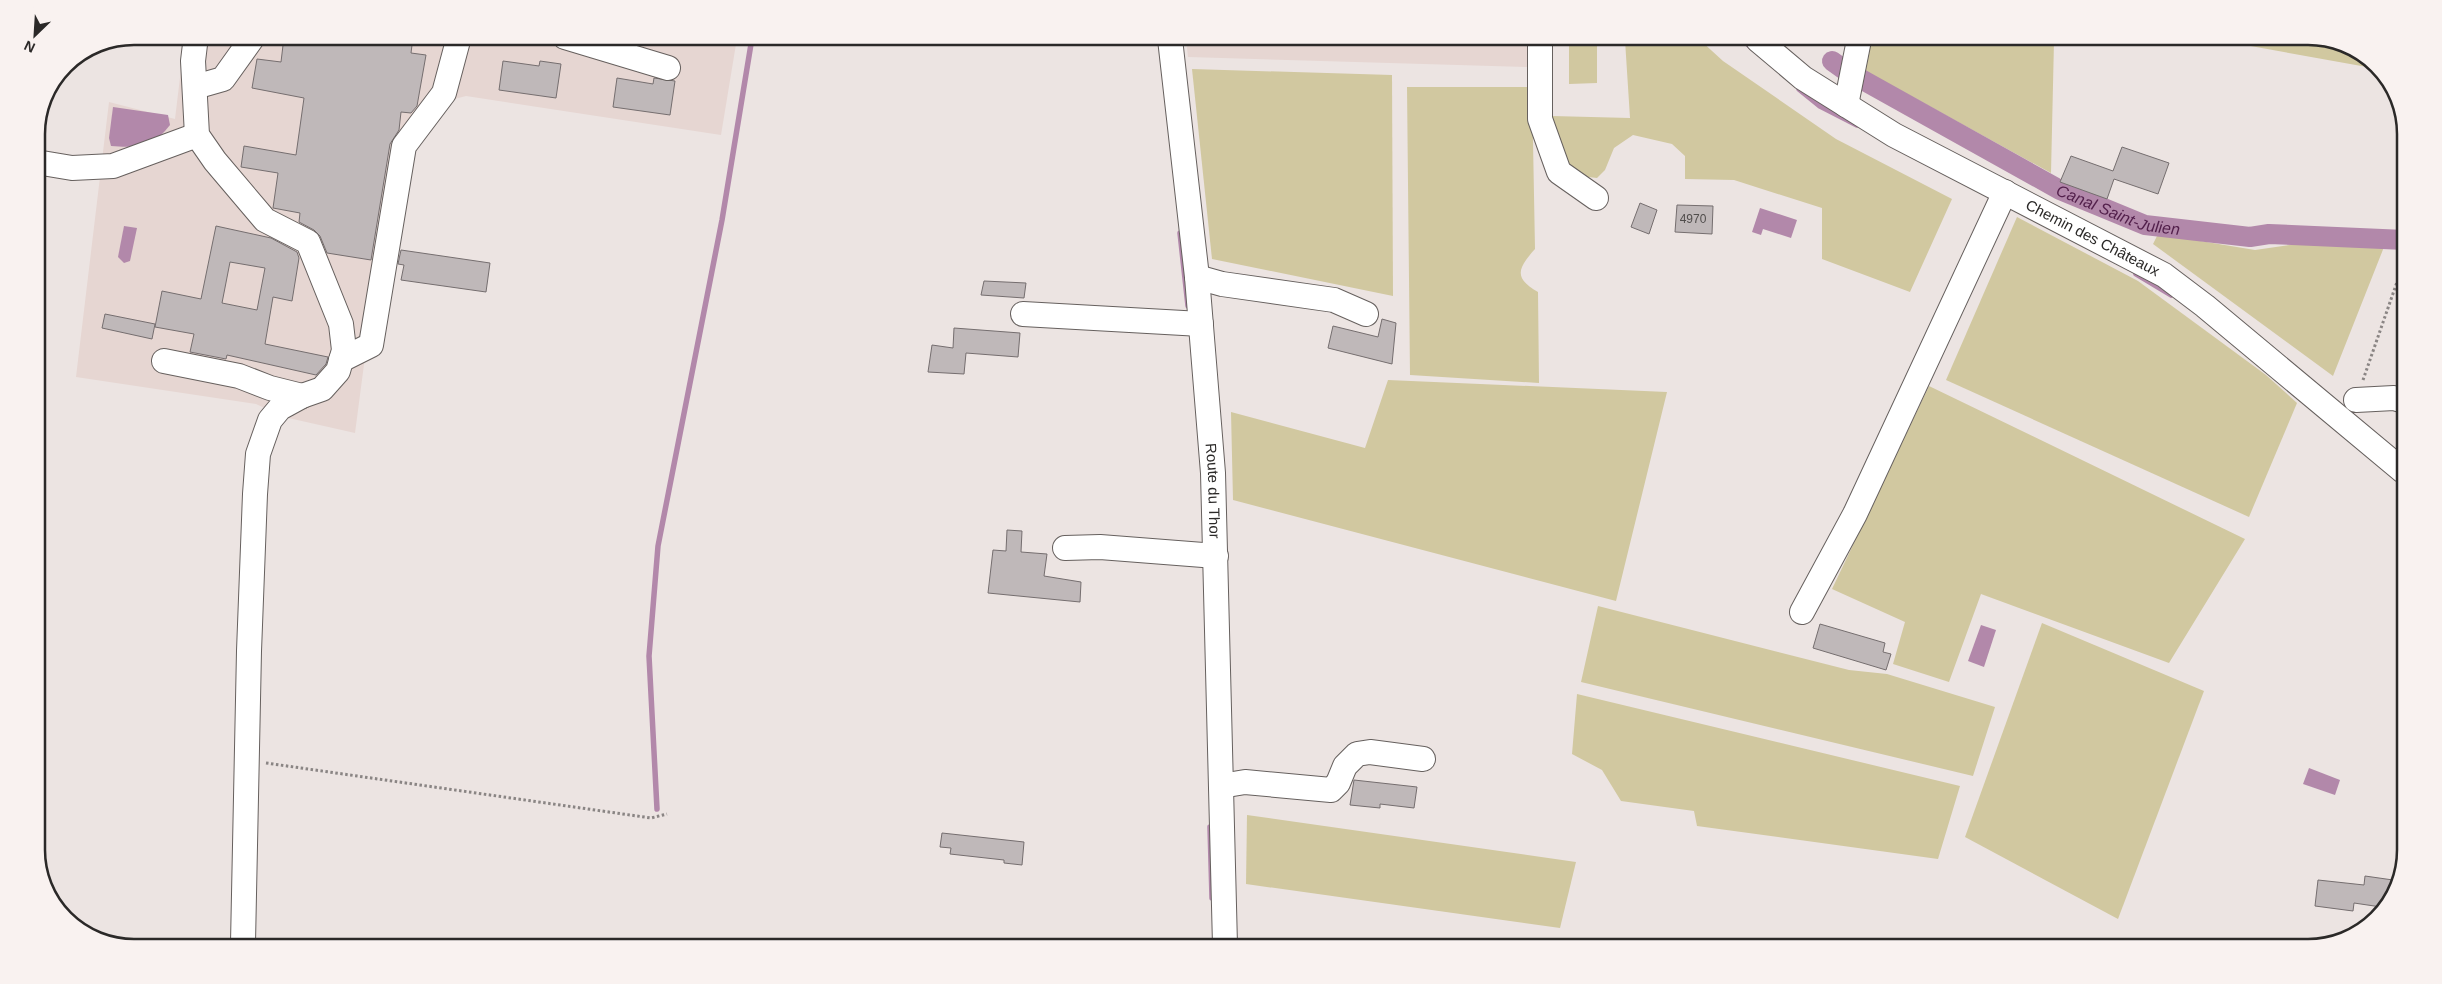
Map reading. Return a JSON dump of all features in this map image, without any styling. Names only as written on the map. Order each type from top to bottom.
[{"type":"street","points":[[195,45],[193,61],[198,135],[215,161],[266,220],[308,242],[341,324],[344,350],[338,371],[322,389],[302,396],[280,408],[270,420],[258,454],[245,761],[243,939]]},
{"type":"street","points":[[195,87],[223,79],[247,45]]},
{"type":"street","points":[[341,360],[371,345],[404,146],[444,93],[457,45]]},
{"type":"street","points":[[592,45],[668,68]]},
{"type":"street","name":"Route du Thor","points":[[1171,45],[1197,277],[1214,473],[1225,939]]},
{"type":"street","points":[[1540,45],[1540,119],[1559,172],[1596,198]]},
{"type":"street","name":"Chemin des Châteaux","points":[[1764,45],[1803,78],[1894,134],[2164,275],[2205,306],[2397,466]]},
{"type":"street","points":[[1846,105],[1858,45]]},
{"type":"street","points":[[45,164],[72,168],[113,166],[198,135]]},
{"type":"street","points":[[1802,612],[1855,514],[2005,192]]},
{"type":"street","points":[[1197,277],[1222,284],[1334,300],[1366,314]]},
{"type":"street","points":[[1022,314],[1201,324]]},
{"type":"street","points":[[164,361],[239,376],[270,388],[302,396]]},
{"type":"street","points":[[2356,400],[2397,399]]},
{"type":"street","points":[[1065,548],[1100,547],[1216,556]]},
{"type":"street","points":[[1222,786],[1245,782],[1331,790],[1338,783],[1344,766],[1357,754],[1370,752],[1423,759]]},
{"type":"path","points":[[2356,400],[2397,282]]},
{"type":"path","points":[[245,761],[326,770],[650,818],[667,814]]},
{"type":"shaded area","points":[[184,45],[736,45],[721,135],[466,96],[424,107],[376,273],[355,433],[284,417],[256,404],[76,377],[109,102],[175,119]]},
{"type":"shaded area","points":[[1187,45],[1527,45],[1528,67],[1188,57]]},
{"type":"shaded area","points":[[1569,45],[1597,45],[1597,83],[1569,84]]},
{"type":"shaded area","points":[[1625,45],[1705,45],[1723,61],[1836,139],[1952,199],[1910,292],[1822,259],[1822,208],[1734,180],[1685,179],[1685,156],[1672,144],[1633,135],[1614,148],[1605,170],[1597,178],[1580,176],[1558,152],[1552,116],[1630,118]]},
{"type":"shaded area","points":[[1864,45],[2054,45],[2051,173],[1860,68]]},
{"type":"shaded area","points":[[2245,45],[2308,45],[2331,48],[2347,54],[2367,67]]},
{"type":"shaded area","points":[[1192,69],[1392,75],[1393,296],[1212,259]]},
{"type":"shaded area","points":[[1407,87],[1532,87],[1535,249],[1525,262],[1521,272],[1525,282],[1538,292],[1539,383],[1410,375]]},
{"type":"shaded area","points":[[113,107],[168,115],[170,125],[151,142],[129,147],[111,146],[109,138]]},
{"type":"shaded area","points":[[1760,208],[1797,220],[1791,238],[1763,229],[1761,235],[1752,232]]},
{"type":"shaded area","points":[[2017,217],[2138,281],[2266,375],[2297,403],[2249,517],[1946,380]]},
{"type":"shaded area","points":[[124,226],[137,228],[130,261],[124,263],[118,257]]},
{"type":"shaded area","points":[[2158,234],[2255,250],[2318,241],[2384,247],[2333,376],[2153,244]]},
{"type":"shaded area","points":[[1388,380],[1667,392],[1616,601],[1233,500],[1231,412],[1365,448]]},
{"type":"shaded area","points":[[1929,386],[2245,539],[2169,663],[1981,594],[1949,682],[1893,664],[1905,622],[1832,589]]},
{"type":"shaded area","points":[[1598,606],[1849,670],[1887,674],[1995,707],[1973,776],[1581,682]]},
{"type":"shaded area","points":[[2042,623],[2204,691],[2118,919],[1965,837]]},
{"type":"shaded area","points":[[1981,625],[1996,630],[1984,667],[1968,661]]},
{"type":"shaded area","points":[[1577,694],[1960,786],[1938,859],[1697,826],[1694,811],[1621,801],[1602,770],[1572,754]]},
{"type":"shaded area","points":[[2309,768],[2340,780],[2335,795],[2303,784]]},
{"type":"shaded area","points":[[1247,815],[1576,862],[1560,928],[1246,884]]},
{"type":"building","points":[[283,45],[412,45],[411,53],[426,55],[417,106],[411,113],[401,112],[399,130],[390,144],[371,260],[327,253],[320,236],[314,230],[299,222],[300,213],[273,208],[278,173],[241,167],[244,146],[296,155],[304,98],[252,88],[257,59],[281,62]]},
{"type":"building","points":[[503,61],[539,66],[540,61],[561,64],[556,98],[499,90]]},
{"type":"building","points":[[617,78],[653,84],[654,78],[675,81],[670,115],[613,107]]},
{"type":"building","points":[[2122,147],[2169,163],[2158,194],[2114,179],[2107,199],[2060,182],[2071,156],[2113,171]]},
{"type":"building","points":[[1640,203],[1657,210],[1649,234],[1631,227]]},
{"type":"building","points":[[1677,205],[1713,206],[1712,234],[1675,232]]},
{"type":"building","points":[[216,226],[271,238],[297,252],[299,258],[292,301],[273,297],[265,344],[328,357],[326,364],[316,375],[227,355],[226,359],[190,352],[194,334],[155,327],[162,291],[201,299]],"holes":[[[230,262],[265,268],[257,310],[222,303]]]},
{"type":"building","points":[[401,250],[490,263],[486,292],[401,280],[404,265],[398,264]]},
{"type":"building","points":[[984,281],[1026,283],[1024,298],[981,295]]},
{"type":"building","points":[[105,314],[155,324],[152,339],[102,328]]},
{"type":"building","points":[[1382,319],[1396,323],[1392,364],[1328,348],[1333,326],[1378,337]]},
{"type":"building","points":[[954,328],[1020,333],[1018,357],[966,353],[964,374],[928,372],[932,345],[953,348]]},
{"type":"building","points":[[1007,530],[1022,531],[1021,552],[1047,554],[1044,576],[1081,582],[1080,602],[988,593],[993,550],[1006,551]]},
{"type":"building","points":[[1820,624],[1885,643],[1883,652],[1891,654],[1886,670],[1813,648]]},
{"type":"building","points":[[1354,780],[1417,787],[1414,808],[1380,804],[1380,808],[1350,805]]},
{"type":"building","points":[[942,833],[1024,842],[1022,865],[1004,863],[1004,860],[950,854],[951,848],[940,847]]},
{"type":"building","points":[[2365,876],[2391,880],[2377,906],[2354,903],[2353,911],[2315,906],[2318,880],[2364,885]]},
{"type":"waterway","points":[[657,809],[649,656],[658,546],[722,220],[751,45]]},
{"type":"waterway","points":[[1749,45],[1752,48]]},
{"type":"waterway","name":"Canal Saint-Julien","points":[[1832,61],[1846,71]]},
{"type":"waterway","name":"Canal Saint-Julien","points":[[1861,79],[2060,190],[2145,225],[2250,237],[2269,234],[2397,240]]},
{"type":"waterway","points":[[1799,89],[1820,106],[1857,125]]},
{"type":"waterway","points":[[1180,233],[1188,306]]},
{"type":"waterway","points":[[2136,274],[2171,295]]},
{"type":"waterway","points":[[1210,827],[1212,898]]}]
